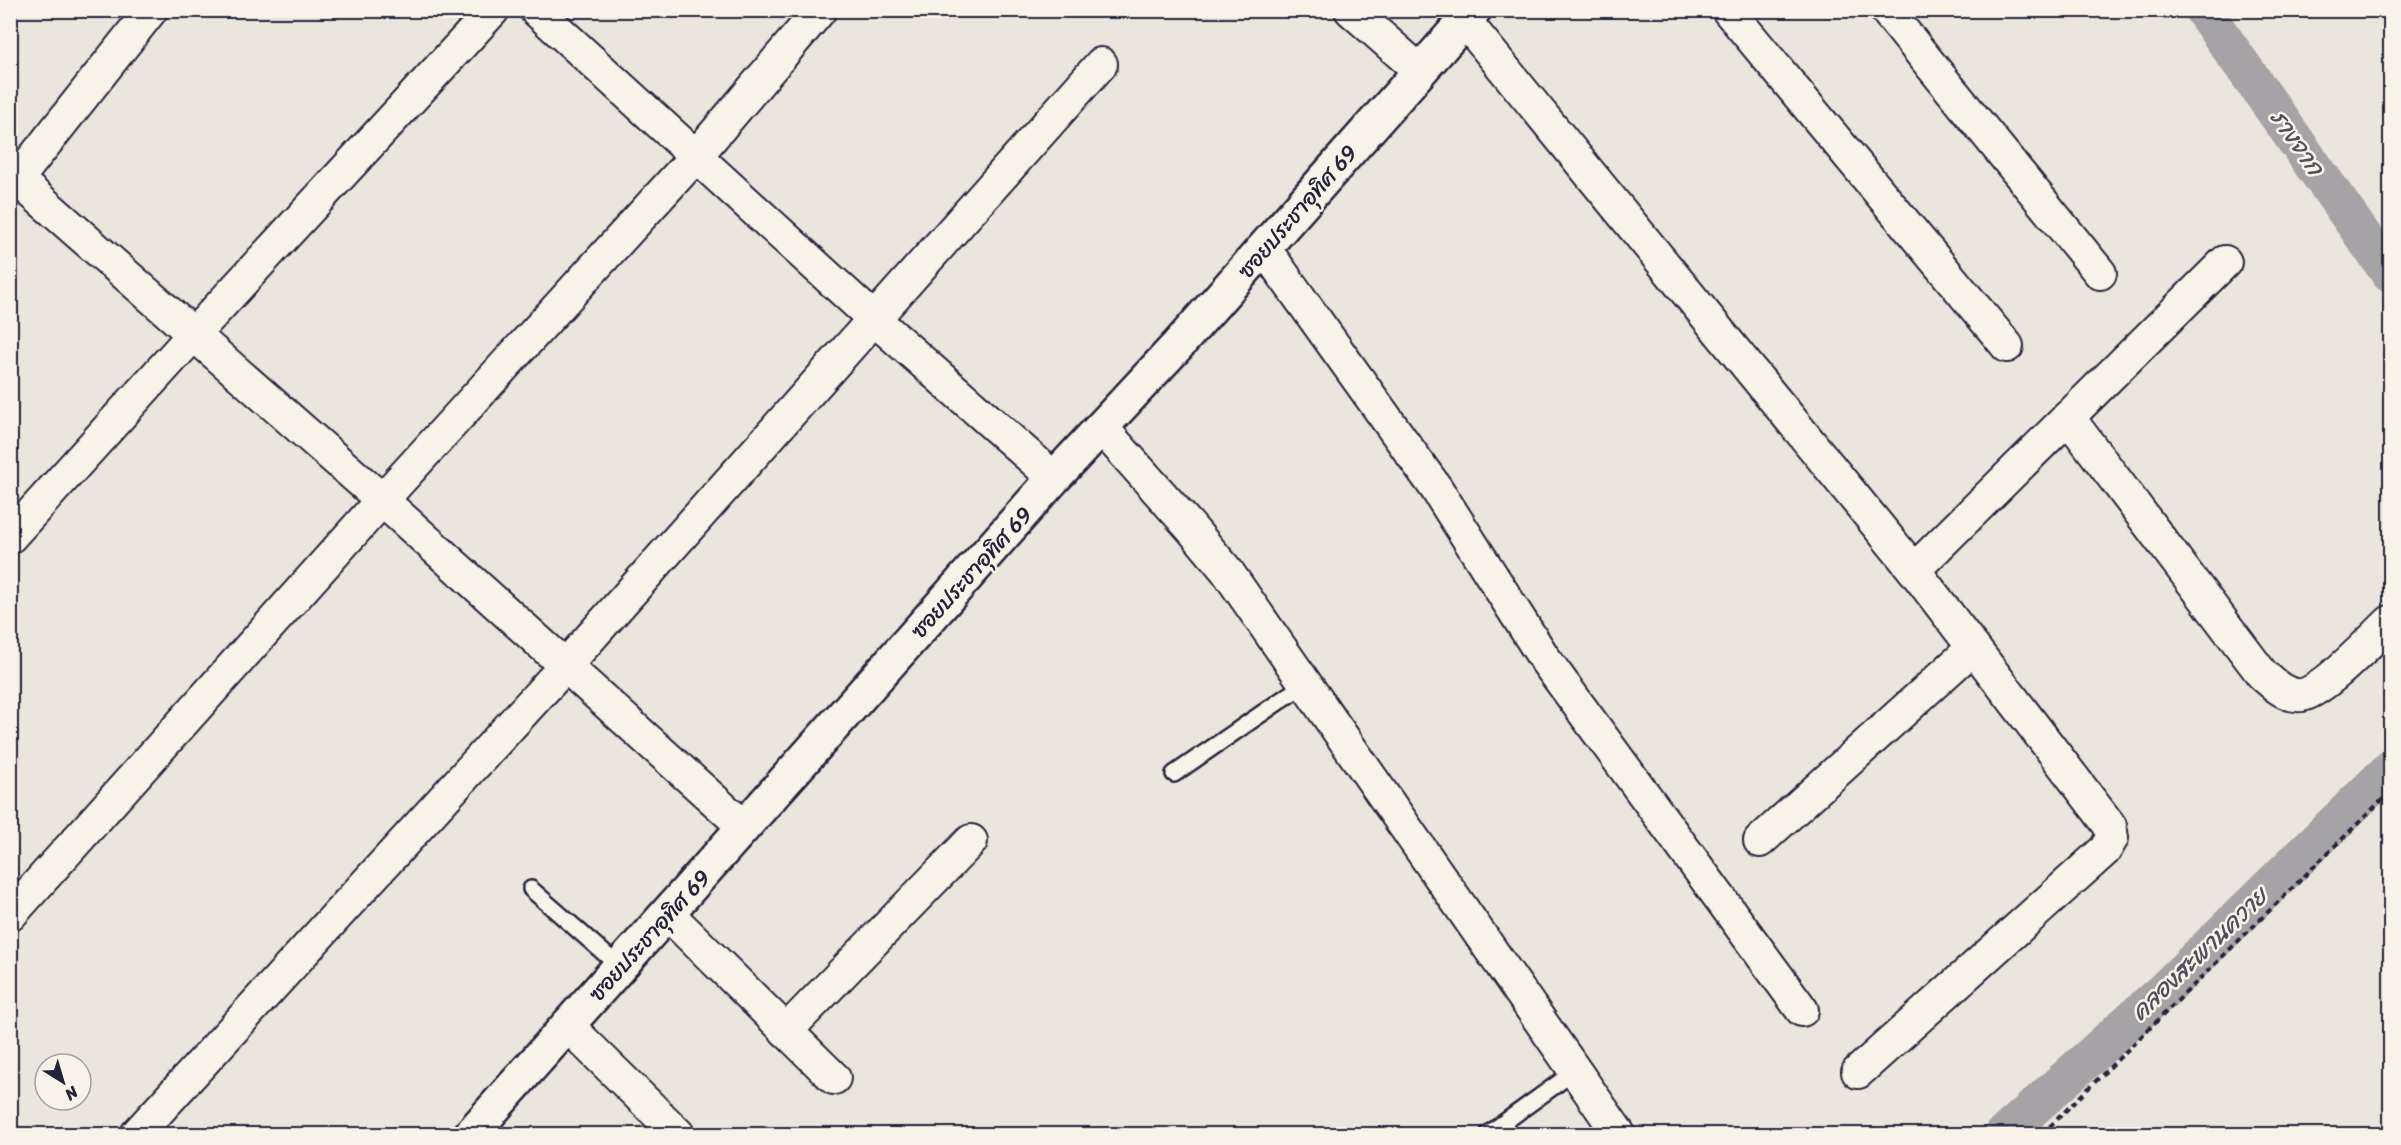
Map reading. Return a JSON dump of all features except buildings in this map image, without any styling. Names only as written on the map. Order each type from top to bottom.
[{"type":"street","points":[[151,10],[13,180],[382,500],[744,828]]},
{"type":"street","points":[[10,537],[493,10]]},
{"type":"street","points":[[536,10],[874,319],[1054,478]]},
{"type":"street","points":[[10,915],[382,500],[696,156],[820,10]]},
{"type":"street","points":[[1351,10],[1420,71]]},
{"type":"street","points":[[1728,10],[2007,346]]},
{"type":"street","points":[[1886,10],[2100,273]]},
{"type":"street","points":[[1469,16],[1914,570],[2110,826],[2112,838],[2105,850],[1858,1072]]},
{"type":"street","name":"ซอยประชาอุทิศ 69","points":[[471,1134],[1054,478],[1178,345],[1469,16]]},
{"type":"street","points":[[137,1134],[566,665],[1101,64]]},
{"type":"street","points":[[1264,248],[1436,488],[1544,658],[1802,1010]]},
{"type":"street","points":[[1914,570],[2224,262]]},
{"type":"street","points":[[2068,417],[2262,674],[2282,691],[2300,695],[2318,688],[2391,622]]},
{"type":"street","points":[[1101,427],[1227,571],[1619,1134]]},
{"type":"street","points":[[1760,841],[1973,648]]},
{"type":"street","points":[[786,1031],[971,841]]},
{"type":"street","points":[[668,914],[834,1078]]},
{"type":"street","points":[[567,1025],[678,1134]]},
{"type":"lane","points":[[1174,774],[1306,682]]},
{"type":"lane","points":[[531,889],[620,967]]},
{"type":"lane","points":[[1488,1134],[1575,1071]]},
{"type":"path","points":[[2042,1134],[2391,792]]},
{"type":"waterway","name":"รางจาก","points":[[2203,10],[2390,274]]},
{"type":"waterway","name":"คลองสะพานควาย","points":[[2004,1134],[2164,990],[2390,769]]}]
